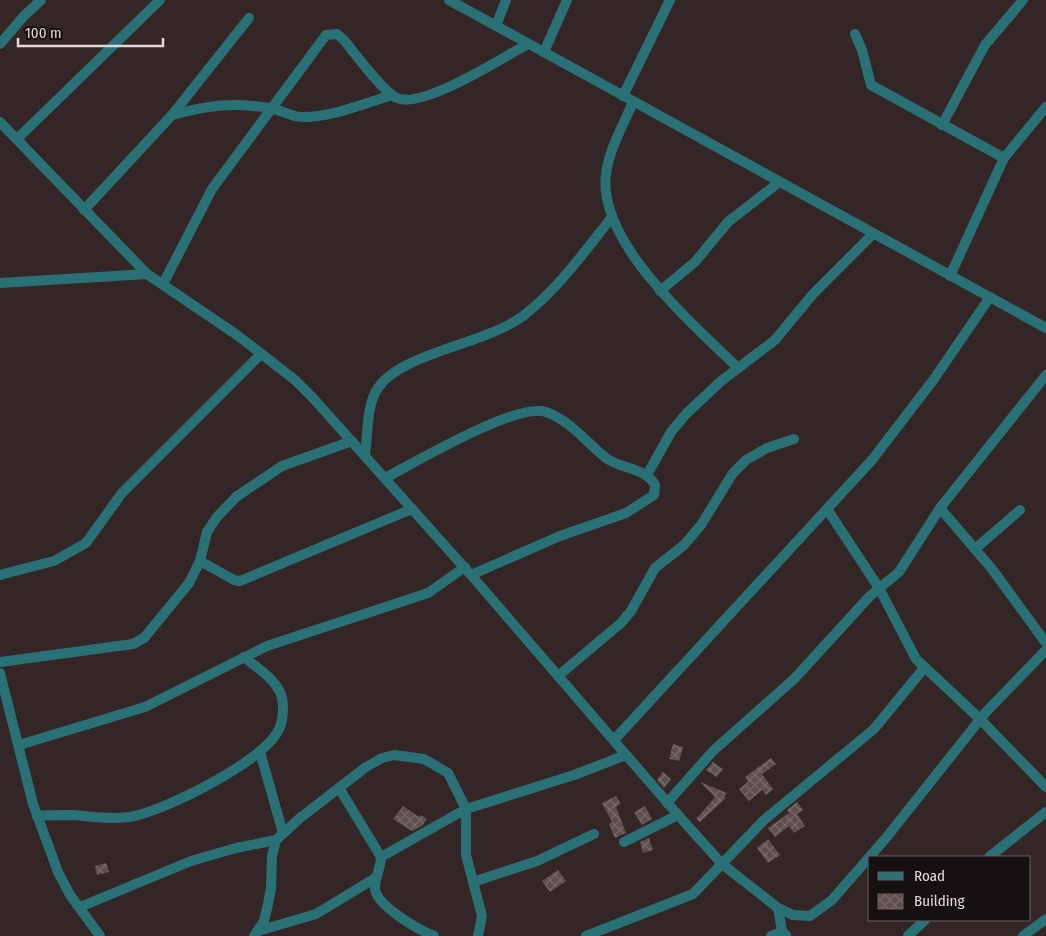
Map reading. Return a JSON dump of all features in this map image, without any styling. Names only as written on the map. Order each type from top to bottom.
[{"type":"street","points":[[0,44],[24,16],[41,0]]},
{"type":"street","points":[[17,139],[160,0]]},
{"type":"street","points":[[449,0],[778,183],[1046,328]]},
{"type":"street","points":[[496,26],[506,0]]},
{"type":"street","points":[[544,52],[567,0]]},
{"type":"street","points":[[623,96],[670,0]]},
{"type":"street","points":[[942,125],[985,45],[1023,0]]},
{"type":"street","points":[[84,210],[172,114],[249,18]]},
{"type":"street","points":[[163,284],[212,189],[321,39],[331,33],[343,39],[392,95],[407,100],[440,92],[528,44]]},
{"type":"street","points":[[855,34],[862,50],[871,85],[1004,158]]},
{"type":"street","points":[[172,114],[216,104],[272,108],[302,117],[314,116],[335,112],[392,95]]},
{"type":"street","points":[[633,102],[606,173],[606,186],[612,217],[630,250],[660,291],[738,368]]},
{"type":"street","points":[[950,276],[1004,158],[1046,107]]},
{"type":"street","points":[[0,122],[147,274],[202,310],[295,380],[365,455],[468,571],[667,803],[722,864],[778,908],[793,916],[810,916],[832,900],[868,859]]},
{"type":"street","points":[[660,291],[695,262],[728,222],[778,183]]},
{"type":"street","points":[[365,455],[372,400],[378,388],[403,368],[485,337],[522,316],[560,280],[612,217]]},
{"type":"street","points":[[647,475],[677,424],[738,368],[774,340],[813,294],[873,234]]},
{"type":"street","points":[[0,283],[147,274]]},
{"type":"street","points":[[614,740],[872,460],[934,379],[990,297]]},
{"type":"street","points":[[0,575],[54,561],[86,544],[122,493],[262,354]]},
{"type":"street","points":[[667,803],[713,751],[794,679],[879,588],[904,565],[940,508],[1046,375]]},
{"type":"street","points":[[19,745],[145,707],[267,646],[327,624],[413,599],[468,571],[568,532],[626,513],[654,495],[656,485],[647,475],[611,461],[577,429],[548,413],[533,410],[497,421],[385,478]]},
{"type":"street","points":[[558,676],[621,623],[631,612],[655,568],[684,545],[701,525],[733,473],[746,460],[766,448],[794,439]]},
{"type":"street","points":[[0,662],[133,644],[151,631],[188,583],[200,561],[207,532],[217,517],[236,498],[282,466],[352,441]]},
{"type":"street","points":[[940,508],[975,549],[1046,643]]},
{"type":"street","points":[[200,561],[234,580],[240,580],[412,509]]},
{"type":"street","points":[[827,509],[879,588],[911,650],[924,668],[980,719],[1046,787]]},
{"type":"street","points":[[975,549],[1020,510]]},
{"type":"street","points":[[870,856],[980,719],[1046,650]]},
{"type":"street","points":[[38,816],[72,815],[113,819],[144,814],[179,800],[260,752],[278,733],[282,722],[282,697],[271,679],[244,657]]},
{"type":"street","points":[[586,936],[693,894],[764,820],[874,729],[924,668]]},
{"type":"street","points":[[0,673],[38,816],[62,882],[100,936]]},
{"type":"street","points":[[256,934],[264,921],[271,888],[272,856],[280,836],[260,752]]},
{"type":"street","points":[[80,908],[191,861],[280,836],[339,788],[382,758],[394,755],[408,755],[424,758],[448,773],[466,809],[466,855],[482,916],[478,936]]},
{"type":"street","points":[[381,857],[466,809],[574,775],[626,755]]},
{"type":"street","points":[[339,788],[381,857],[375,887],[380,901],[423,932],[434,936]]},
{"type":"street","points":[[990,856],[1046,812]]},
{"type":"street","points":[[624,842],[678,815]]},
{"type":"street","points":[[474,882],[537,861],[594,834]]},
{"type":"street","points":[[256,934],[316,914],[377,877]]},
{"type":"street","points":[[770,936],[784,934],[778,908]]},
{"type":"street","points":[[1024,936],[1046,919]]},
{"type":"street","points":[[908,936],[924,921]]},
{"type":"building","points":[[673,744],[683,747],[679,761],[669,759]]},
{"type":"building","points":[[771,758],[776,764],[762,774],[773,789],[766,795],[762,790],[749,801],[739,789],[748,782],[745,777]]},
{"type":"building","points":[[713,762],[723,769],[717,777],[706,770]]},
{"type":"building","points":[[663,772],[671,779],[664,788],[657,780]]},
{"type":"building","points":[[700,782],[727,793],[724,796],[726,798],[700,822],[696,819],[715,797]]},
{"type":"building","points":[[616,796],[621,804],[616,807],[626,833],[615,838],[609,824],[612,822],[602,803]]},
{"type":"building","points":[[797,802],[803,810],[797,814],[805,826],[794,833],[789,826],[775,837],[768,828],[789,813],[787,810]]},
{"type":"building","points":[[403,806],[419,817],[420,815],[427,819],[422,826],[412,831],[393,819]]},
{"type":"building","points":[[645,806],[652,819],[642,825],[634,812]]},
{"type":"building","points":[[649,838],[653,850],[643,853],[640,842]]},
{"type":"building","points":[[768,839],[780,855],[768,863],[757,848]]},
{"type":"building","points":[[106,863],[109,872],[97,875],[95,866]]},
{"type":"building","points":[[558,870],[566,881],[550,892],[542,881]]}]
